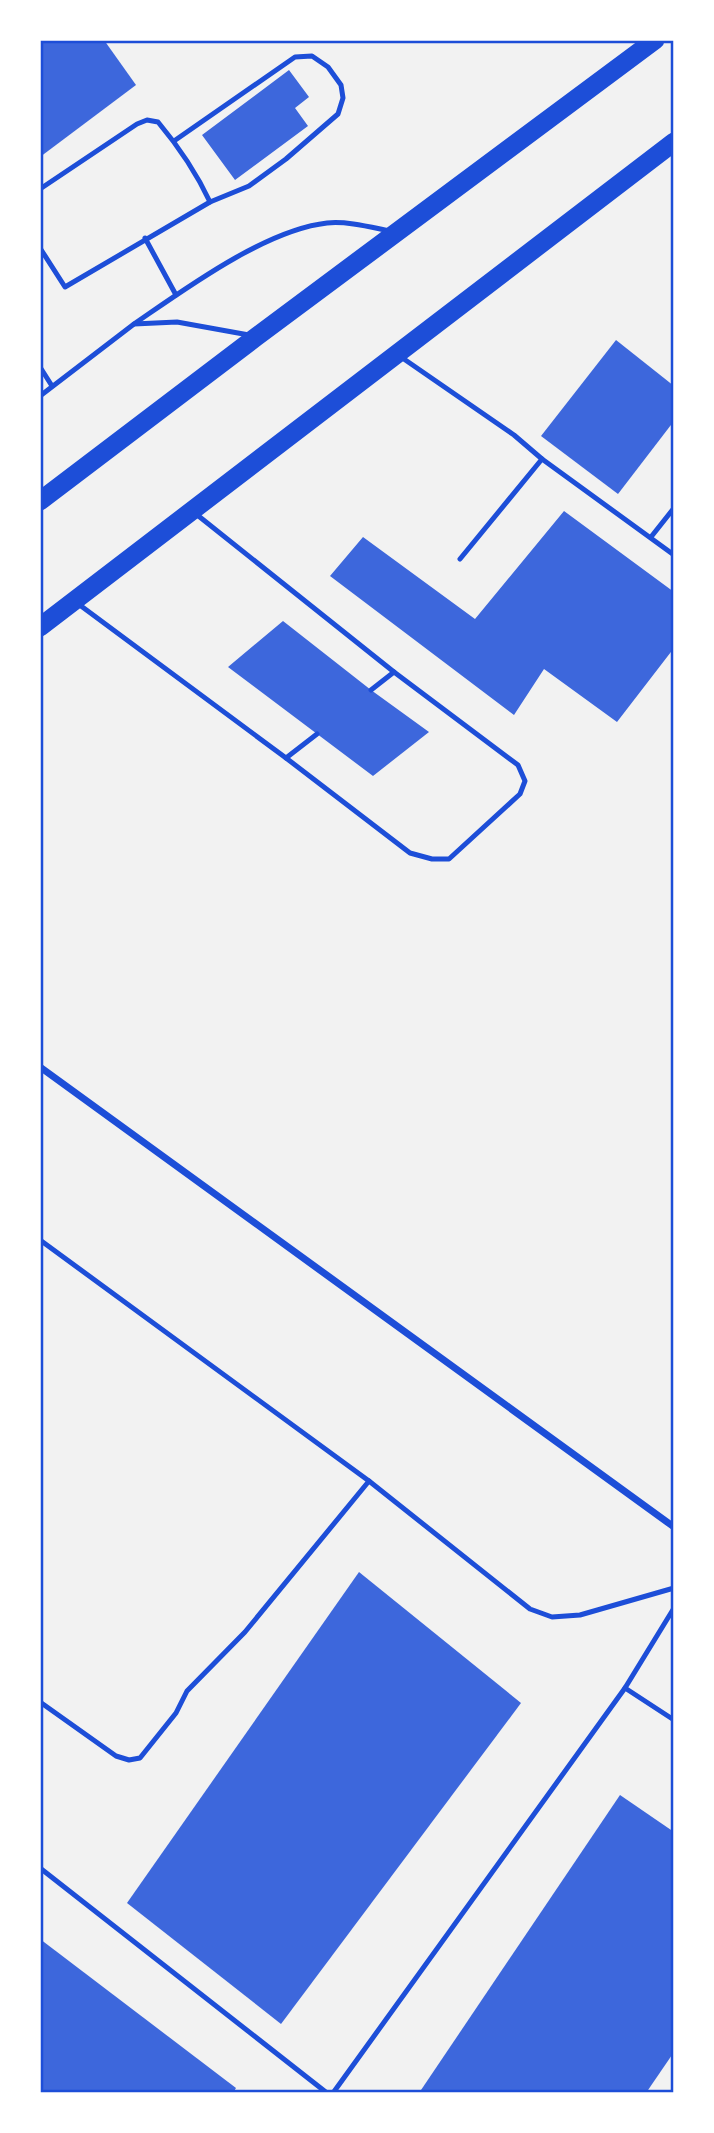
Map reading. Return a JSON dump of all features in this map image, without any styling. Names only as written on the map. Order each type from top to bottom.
[{"type":"highway","points":[[40,501],[655,40]]},
{"type":"highway","points":[[40,627],[674,142]]},
{"type":"street","points":[[40,1067],[674,1527]]},
{"type":"lane","points":[[40,248],[65,287],[210,202],[249,186],[286,159],[338,114],[343,98],[341,85],[328,67],[312,56],[295,57],[174,141]]},
{"type":"lane","points":[[40,189],[137,124],[148,120],[158,122],[174,141],[196,172],[210,202]]},
{"type":"lane","points":[[40,396],[176,295],[270,238],[327,223],[397,233]]},
{"type":"lane","points":[[145,238],[176,295]]},
{"type":"lane","points":[[134,324],[177,321],[256,337]]},
{"type":"lane","points":[[395,354],[514,435],[674,555]]},
{"type":"lane","points":[[40,367],[52,386]]},
{"type":"lane","points":[[460,559],[542,458]]},
{"type":"lane","points":[[651,537],[674,508]]},
{"type":"lane","points":[[74,601],[411,853],[432,859],[449,859],[520,794],[525,781],[518,765],[394,672],[192,510]]},
{"type":"lane","points":[[371,690],[394,672]]},
{"type":"lane","points":[[286,758],[317,734]]},
{"type":"lane","points":[[40,1240],[369,1481],[530,1609],[552,1617],[580,1615],[674,1588]]},
{"type":"lane","points":[[40,1702],[116,1756],[129,1760],[140,1758],[176,1713],[187,1691],[245,1632],[369,1481]]},
{"type":"lane","points":[[333,2093],[625,1688],[674,1608]]},
{"type":"lane","points":[[625,1688],[674,1720]]},
{"type":"lane","points":[[40,1868],[327,2093]]},
{"type":"building","points":[[40,40],[104,40],[136,85],[40,157]]},
{"type":"building","points":[[289,70],[309,97],[295,108],[308,126],[235,180],[202,135]]},
{"type":"building","points":[[616,340],[674,386],[674,421],[618,494],[541,436]]},
{"type":"building","points":[[564,511],[674,592],[674,648],[617,722],[544,669],[514,715],[330,576],[363,537],[475,619]]},
{"type":"building","points":[[283,621],[429,732],[373,776],[228,667]]},
{"type":"building","points":[[359,1572],[521,1703],[281,2024],[127,1903]]},
{"type":"building","points":[[620,1795],[674,1832],[674,2052],[646,2093],[419,2093]]},
{"type":"building","points":[[40,1939],[236,2088],[233,2093],[40,2093]]}]
